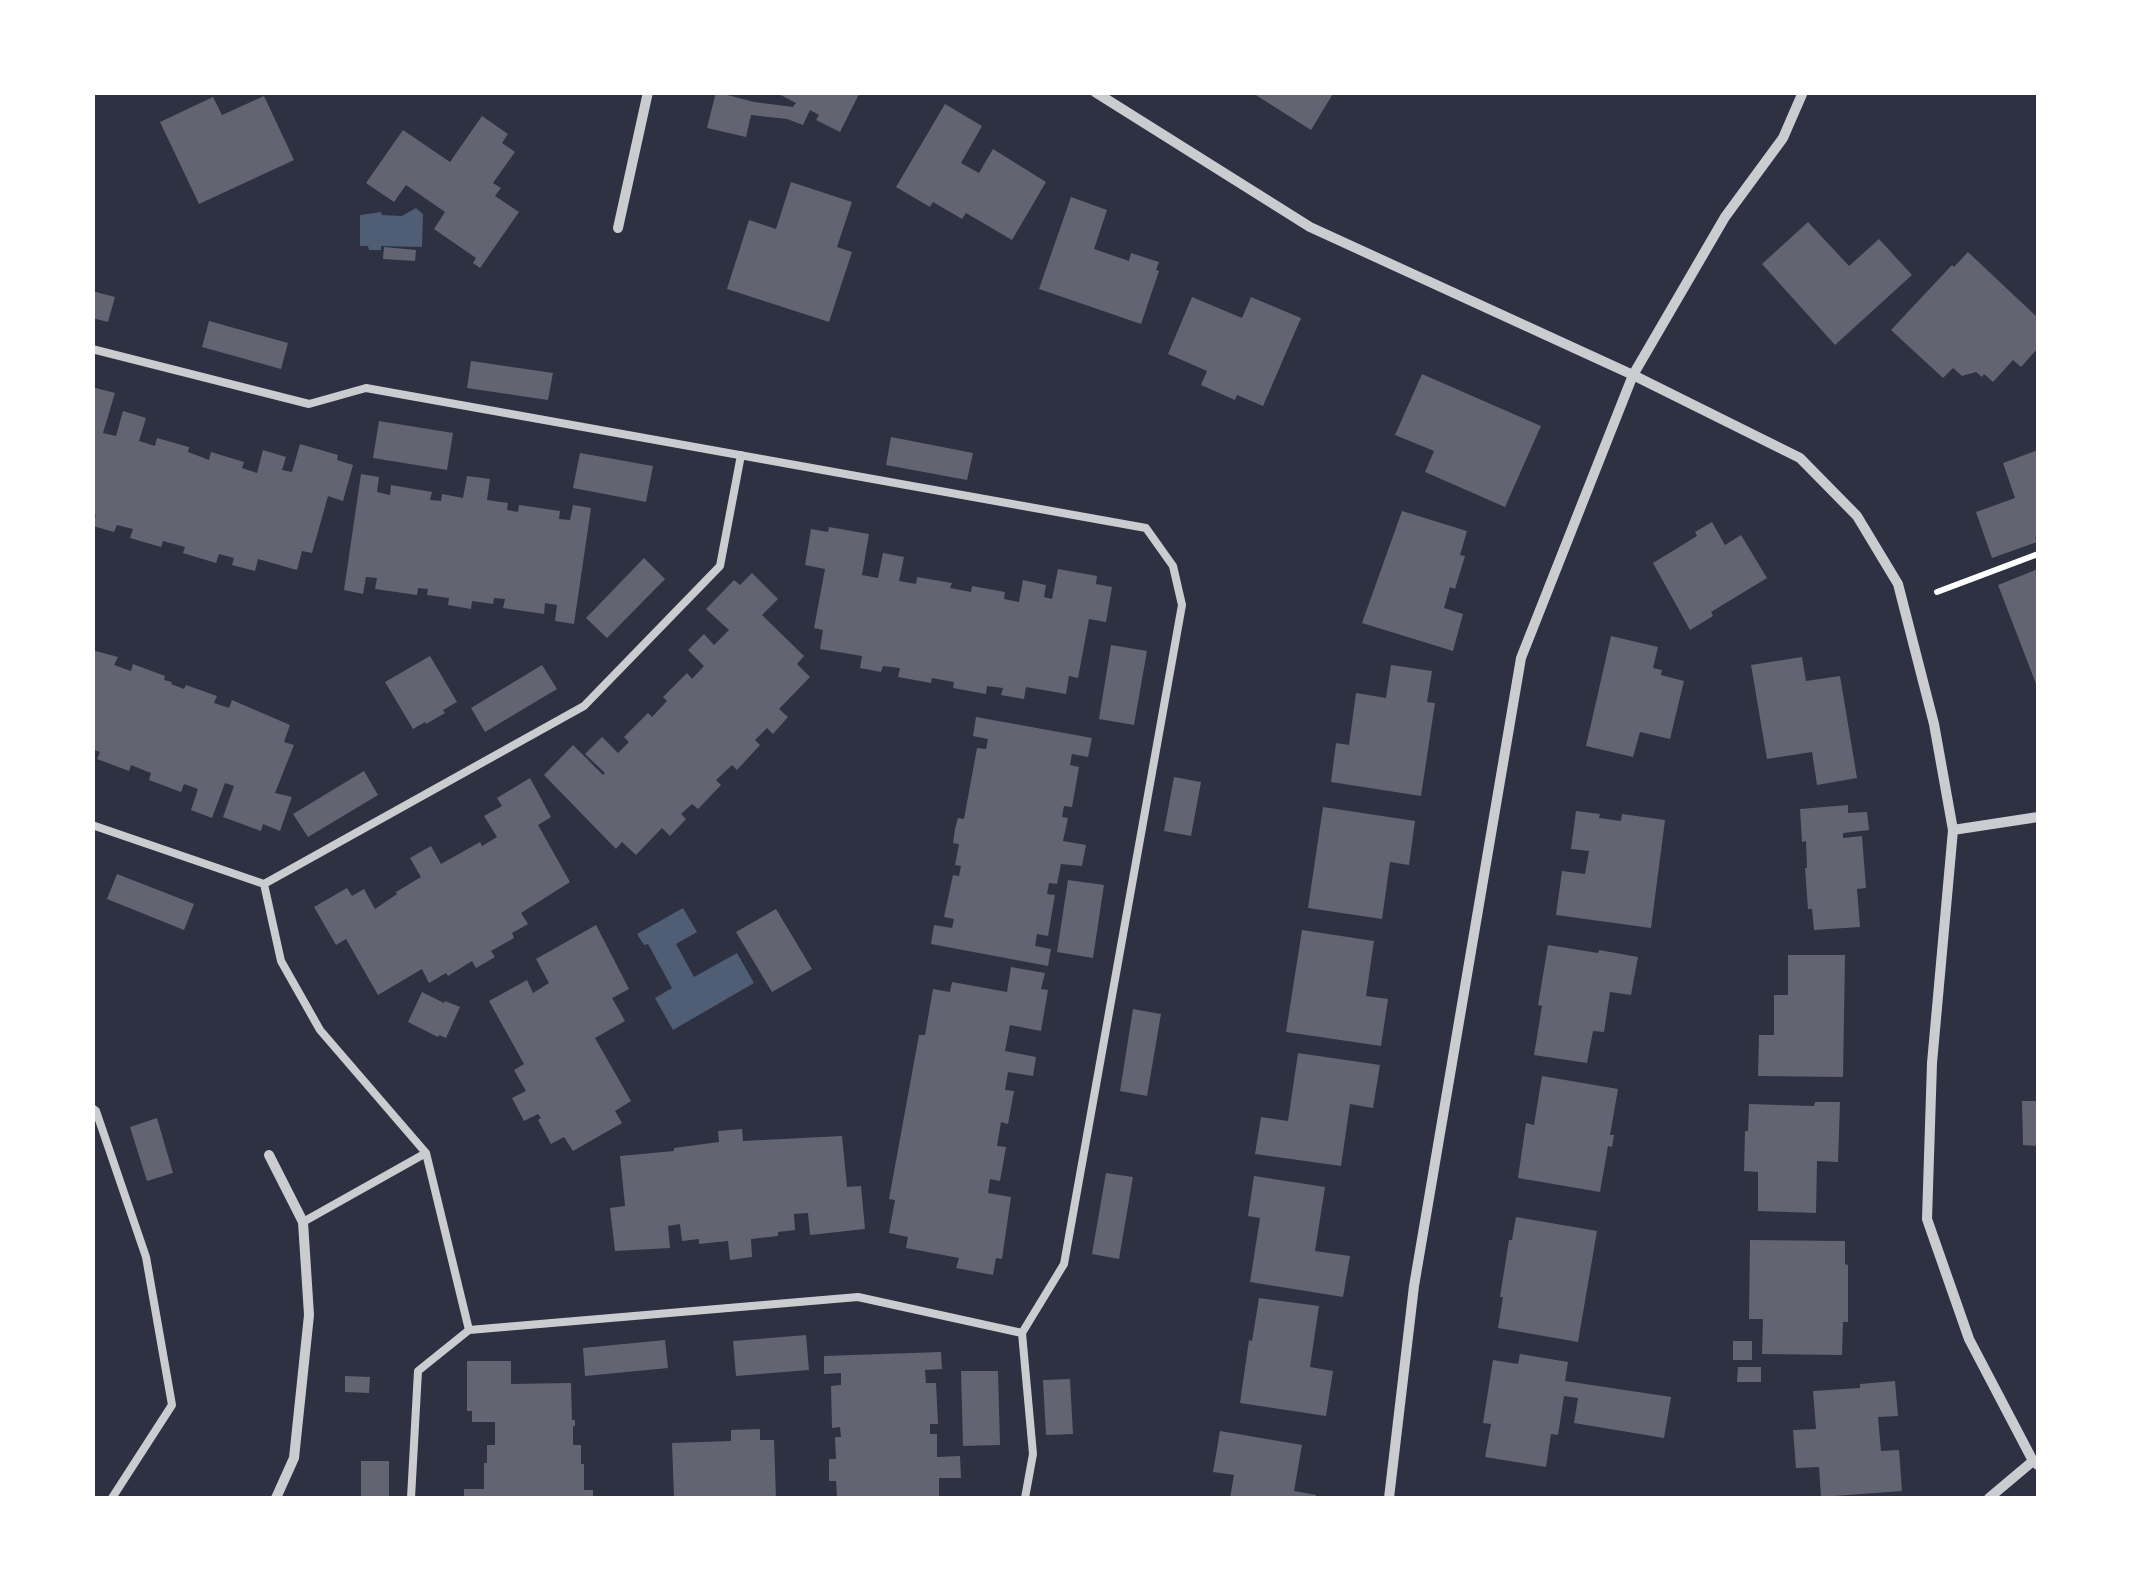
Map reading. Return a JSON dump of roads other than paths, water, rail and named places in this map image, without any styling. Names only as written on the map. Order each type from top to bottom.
[{"type":"street","points":[[618,228],[648,92]]},
{"type":"street","points":[[1096,92],[1310,228],[1633,375],[1800,458],[1857,516],[1898,584],[1934,724],[1953,830],[1932,1063],[1927,1219],[1969,1339],[2036,1463],[1990,1498]]},
{"type":"street","points":[[1389,1498],[1414,1286],[1521,658],[1633,375],[1725,217],[1784,138],[1803,92]]},
{"type":"street","points":[[1953,830],[2038,817]]},
{"type":"street","points":[[269,1155],[303,1222],[309,1315],[294,1458],[276,1498]]},
{"type":"lane","points":[[92,349],[310,404],[366,388],[1146,528],[1173,566],[1182,605],[1064,1264],[1022,1333],[1033,1454],[1025,1498]]},
{"type":"lane","points":[[92,826],[264,884],[584,706],[720,566],[741,455]]},
{"type":"lane","points":[[264,884],[282,962],[320,1030],[426,1153],[469,1330]]},
{"type":"lane","points":[[92,1108],[146,1258],[172,1405],[112,1498]]},
{"type":"lane","points":[[303,1222],[426,1153]]},
{"type":"lane","points":[[412,1498],[418,1371],[469,1330],[858,1298],[1022,1333]]},
{"type":"water","points":[[416,208],[423,214],[422,247],[381,246],[381,250],[369,250],[368,246],[360,246],[360,215],[381,212],[402,216]]},
{"type":"water","points":[[683,908],[697,932],[676,944],[694,977],[737,953],[754,983],[673,1030],[655,998],[672,988],[648,944],[644,945],[637,934]]}]
